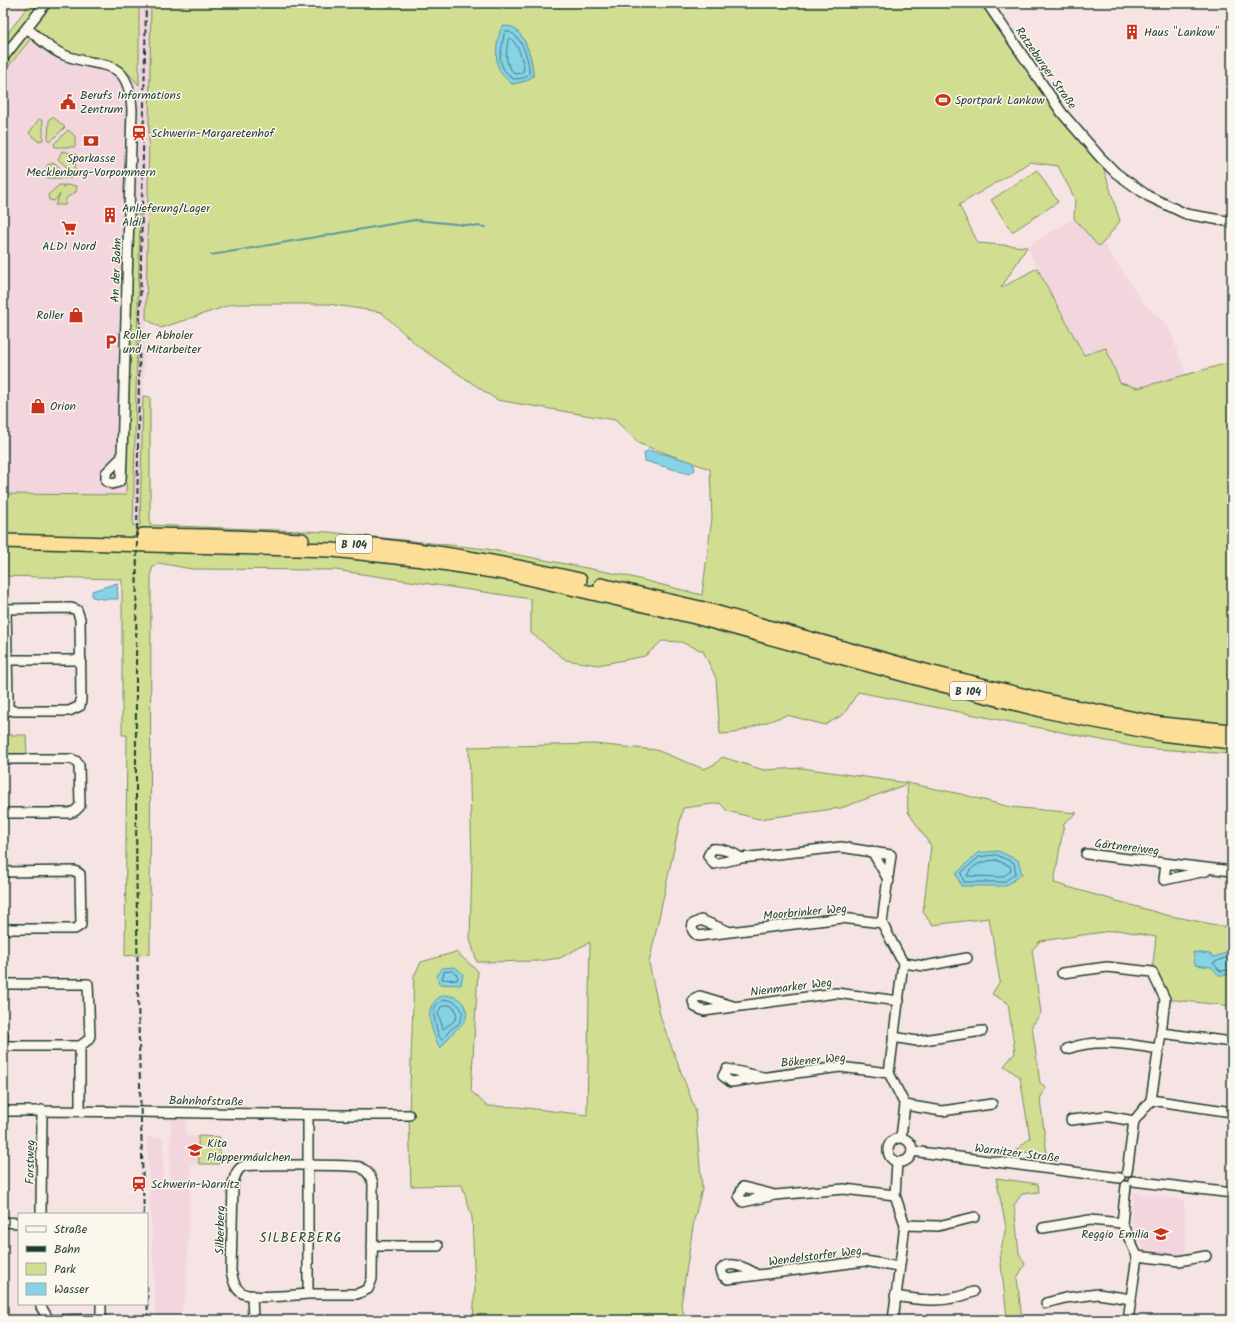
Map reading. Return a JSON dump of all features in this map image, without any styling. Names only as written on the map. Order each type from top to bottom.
[{"type":"highway","name":"B 104","points":[[3,532],[204,536],[313,541],[399,548],[508,564],[1051,702],[1161,724],[1232,731]]},
{"type":"highway","name":"B 104","points":[[3,541],[333,550],[415,559],[511,574],[704,614],[920,679],[1045,711],[1161,734],[1232,742]]},
{"type":"street","points":[[3,58],[46,3]]},
{"type":"street","name":"Ratzeburger Straße","points":[[987,3],[1062,113],[1116,173],[1148,196],[1186,214],[1232,222]]},
{"type":"street","name":"An der Bahn","points":[[27,28],[63,55],[88,62],[104,63],[116,69],[124,77],[129,88],[132,109],[122,457]]},
{"type":"street","points":[[71,608],[77,610],[80,619],[81,660],[81,700],[78,708],[69,711],[5,712],[8,660],[5,609],[71,608]]},
{"type":"street","points":[[8,660],[81,660]]},
{"type":"street","points":[[3,759],[71,759],[76,761],[79,765],[80,806],[75,812],[69,813],[3,813]]},
{"type":"street","points":[[741,858],[841,847],[891,855],[882,923],[903,963],[888,1073],[905,1106],[901,1137]]},
{"type":"street","points":[[872,852],[888,881]]},
{"type":"street","name":"Gärtnereiweg","points":[[1086,854],[1232,871]]},
{"type":"street","name":"Gärtnereiweg","points":[[1166,864],[1164,880],[1214,869]]},
{"type":"street","points":[[3,872],[75,871],[80,874],[81,925],[75,929],[3,929]]},
{"type":"street","name":"Moorbrinker Weg","points":[[730,932],[842,918],[882,923]]},
{"type":"street","points":[[903,963],[925,966],[967,958]]},
{"type":"street","points":[[1062,974],[1108,967],[1152,972],[1165,998],[1151,1100],[1134,1121],[1122,1185],[1130,1184],[1232,1193]]},
{"type":"street","points":[[3,984],[88,984],[90,1036],[88,1040],[80,1046],[3,1046],[3,1034]]},
{"type":"street","name":"Nienmarker Weg","points":[[733,1006],[836,993],[898,1001]]},
{"type":"street","points":[[893,1037],[917,1041],[982,1031]]},
{"type":"street","points":[[1161,1033],[1232,1042]]},
{"type":"street","points":[[1222,1040],[1232,1037]]},
{"type":"street","points":[[1067,1049],[1075,1046],[1110,1042],[1159,1049]]},
{"type":"street","points":[[80,1046],[80,1112]]},
{"type":"street","name":"Bökener Weg","points":[[763,1077],[840,1067],[888,1073]]},
{"type":"street","points":[[1151,1100],[1232,1112]]},
{"type":"street","points":[[905,1106],[942,1111],[992,1104]]},
{"type":"street","points":[[1220,1111],[1232,1107]]},
{"type":"street","name":"Forstweg","points":[[41,1213],[42,1110]]},
{"type":"street","name":"Bahnhofstraße","points":[[3,1111],[216,1112],[308,1116],[409,1115]]},
{"type":"street","points":[[308,1116],[308,1294]]},
{"type":"street","points":[[1071,1120],[1106,1116],[1134,1121]]},
{"type":"street","points":[[901,1137],[910,1142],[912,1151],[907,1160],[897,1162],[890,1157],[885,1148],[892,1140],[901,1137]]},
{"type":"street","name":"Warnitzer Straße","points":[[912,1151],[1123,1175]]},
{"type":"street","points":[[893,1320],[905,1225],[895,1195],[897,1162]]},
{"type":"street","name":"Silberberg","points":[[254,1165],[359,1166],[368,1172],[373,1183],[372,1246],[372,1279],[368,1288],[357,1294],[243,1294],[234,1284],[231,1271],[233,1183],[236,1173],[243,1166],[254,1165]]},
{"type":"street","points":[[1128,1320],[1137,1256],[1122,1223],[1130,1184]]},
{"type":"street","points":[[776,1195],[844,1189],[895,1195]]},
{"type":"street","points":[[905,1225],[938,1226],[975,1217]]},
{"type":"street","points":[[1043,1228],[1090,1220],[1122,1223]]},
{"type":"street","points":[[3,1222],[18,1223]]},
{"type":"street","points":[[372,1246],[438,1246]]},
{"type":"street","points":[[1137,1256],[1179,1261],[1206,1256]]},
{"type":"street","name":"Wendelstorfer Weg","points":[[757,1275],[865,1261],[899,1267]]},
{"type":"street","points":[[895,1296],[929,1301],[964,1296],[974,1292]]},
{"type":"street","points":[[1046,1303],[1064,1298],[1098,1294],[1131,1299]]},
{"type":"street","points":[[252,1295],[253,1320]]},
{"type":"street","points":[[41,1306],[49,1320],[102,1319],[101,1305]]},
{"type":"shaded area","points":[[139,3],[151,3],[146,319],[140,526],[133,526],[140,214],[134,215],[126,496],[3,494],[3,73],[37,31],[68,53],[111,62],[129,74],[139,34]]},
{"type":"shaded area","points":[[1074,218],[1098,246],[1103,243],[1144,304],[1168,326],[1186,375],[1138,389],[1120,383],[1106,348],[1084,355],[1027,247]]},
{"type":"shaded area","points":[[171,1119],[186,1119],[186,1136],[220,1137],[219,1164],[191,1164],[186,1294],[179,1320],[156,1320],[147,1137],[163,1138],[163,1179],[170,1179]]},
{"type":"shaded area","name":"Reggio Emilia","points":[[1134,1193],[1184,1200],[1186,1260],[1145,1257],[1144,1248],[1131,1220]]},
{"type":"green space","points":[[30,3],[139,3],[139,85],[129,74],[111,62],[68,53],[37,31],[3,73],[3,40]]},
{"type":"green space","points":[[151,3],[987,3],[1100,157],[1120,221],[1103,243],[1098,246],[1074,218],[1075,199],[1058,166],[1030,162],[959,205],[978,243],[1027,247],[1001,288],[1037,268],[1084,355],[1106,348],[1120,383],[1138,388],[1232,362],[1232,754],[1142,748],[858,692],[844,714],[825,725],[787,715],[735,733],[720,734],[716,678],[703,651],[681,642],[662,641],[645,656],[598,665],[566,660],[531,633],[531,599],[335,570],[192,569],[159,563],[153,567],[151,573],[150,954],[125,956],[127,735],[122,735],[122,579],[3,576],[3,494],[126,495],[134,214],[140,214],[133,526],[140,525],[143,396],[150,397],[150,525],[328,532],[487,549],[623,575],[702,595],[712,518],[710,469],[640,444],[615,420],[497,400],[419,347],[381,312],[328,304],[233,304],[161,328],[146,319]],"holes":[[[500,32],[519,34],[529,54],[533,76],[526,81],[512,84],[502,71],[497,61]]]},
{"type":"green space","points":[[53,117],[65,127],[51,141],[48,140],[49,119]]},
{"type":"green space","points":[[39,119],[43,121],[43,140],[38,141],[29,133]]},
{"type":"green space","points":[[68,130],[75,136],[75,147],[55,147],[54,144]]},
{"type":"green space","points":[[62,151],[76,154],[75,175],[58,159]]},
{"type":"green space","points":[[54,163],[71,178],[46,178],[47,165]]},
{"type":"green space","points":[[1037,170],[1058,202],[1012,232],[991,200]]},
{"type":"green space","points":[[59,185],[63,185],[63,188],[64,185],[77,186],[76,192],[66,198],[65,205],[55,205],[60,194],[54,201],[49,200],[48,195]]},
{"type":"green space","points":[[7,735],[26,735],[27,756],[7,755]]},
{"type":"green space","points":[[594,744],[656,750],[704,769],[715,764],[722,757],[764,770],[802,768],[907,783],[961,794],[1010,807],[1077,813],[1064,823],[1054,883],[1166,915],[1232,928],[1232,1006],[1165,999],[1152,972],[1156,937],[1118,930],[1040,941],[1032,950],[1041,1013],[1032,1026],[1040,1083],[1046,1087],[1040,1099],[1047,1155],[1015,1151],[1030,1138],[1020,1077],[1004,1066],[1015,1053],[1008,1003],[992,994],[1000,981],[989,918],[932,925],[923,912],[931,846],[908,812],[907,784],[841,808],[759,819],[727,811],[720,803],[683,808],[649,963],[661,1019],[695,1109],[702,1189],[694,1220],[681,1305],[686,1320],[473,1320],[475,1288],[472,1217],[462,1185],[411,1186],[409,1115],[414,976],[421,962],[456,952],[478,971],[471,1091],[487,1106],[518,1107],[587,1115],[590,942],[560,958],[539,961],[477,962],[470,939],[472,861],[469,747]]},
{"type":"green space","points":[[198,1136],[220,1137],[219,1164],[199,1164]]},
{"type":"green space","points":[[996,1178],[1038,1184],[1039,1192],[1022,1194],[1014,1205],[1019,1253],[1025,1264],[1017,1278],[1022,1320],[1005,1320],[1007,1317],[1000,1254],[1006,1227]]},
{"type":"water","points":[[502,26],[512,27],[525,42],[532,63],[533,76],[526,81],[512,84],[501,73],[496,56]]},
{"type":"water","points":[[649,450],[693,462],[695,470],[689,474],[645,461],[644,453]]},
{"type":"water","points":[[117,583],[118,599],[92,597],[92,591]]},
{"type":"water","points":[[998,851],[1018,860],[1022,874],[1006,886],[961,886],[956,874],[977,853]]},
{"type":"water","points":[[1232,951],[1232,975],[1219,975],[1211,967],[1195,965],[1193,952],[1210,954],[1214,957]]},
{"type":"water","points":[[455,967],[463,974],[461,985],[439,984],[437,976],[442,968]]},
{"type":"water","points":[[445,995],[453,996],[460,1000],[464,1005],[467,1015],[464,1022],[440,1049],[431,1026],[430,1011],[432,1005],[437,999]]},
{"type":"waterway","points":[[211,255],[415,220],[486,227]]},
{"type":"railway","points":[[144,1213],[139,1063],[137,912],[136,609],[146,3]]},
{"type":"railway","points":[[148,1305],[148,1320]]},
{"type":"place","name":"Haus \"Lankow\"","points":[[1132,32]]},
{"type":"place","name":"Sportpark Lankow","points":[[943,100]]},
{"type":"place","name":"Berufs Informations Zentrum","points":[[68,102]]},
{"type":"place","name":"Schwerin-Margaretenhof","points":[[139,133]]},
{"type":"place","name":"Sparkasse Mecklenburg-Vorpommern","points":[[91,141]]},
{"type":"place","name":"Anlieferung/Lager Aldi","points":[[110,215]]},
{"type":"place","name":"ALDI Nord","points":[[69,228]]},
{"type":"place","name":"Roller","points":[[76,315]]},
{"type":"place","name":"Roller Abholer und Mitarbeiter","points":[[111,342]]},
{"type":"place","name":"Orion","points":[[38,406]]},
{"type":"place","name":"Kita Plappermäulchen","points":[[195,1150]]},
{"type":"place","name":"Schwerin-Warnitz","points":[[139,1184]]},
{"type":"place","name":"Reggio Emilia","points":[[1161,1234]]},
{"type":"district","name":"SILBERBERG","points":[[301,1237]]}]
